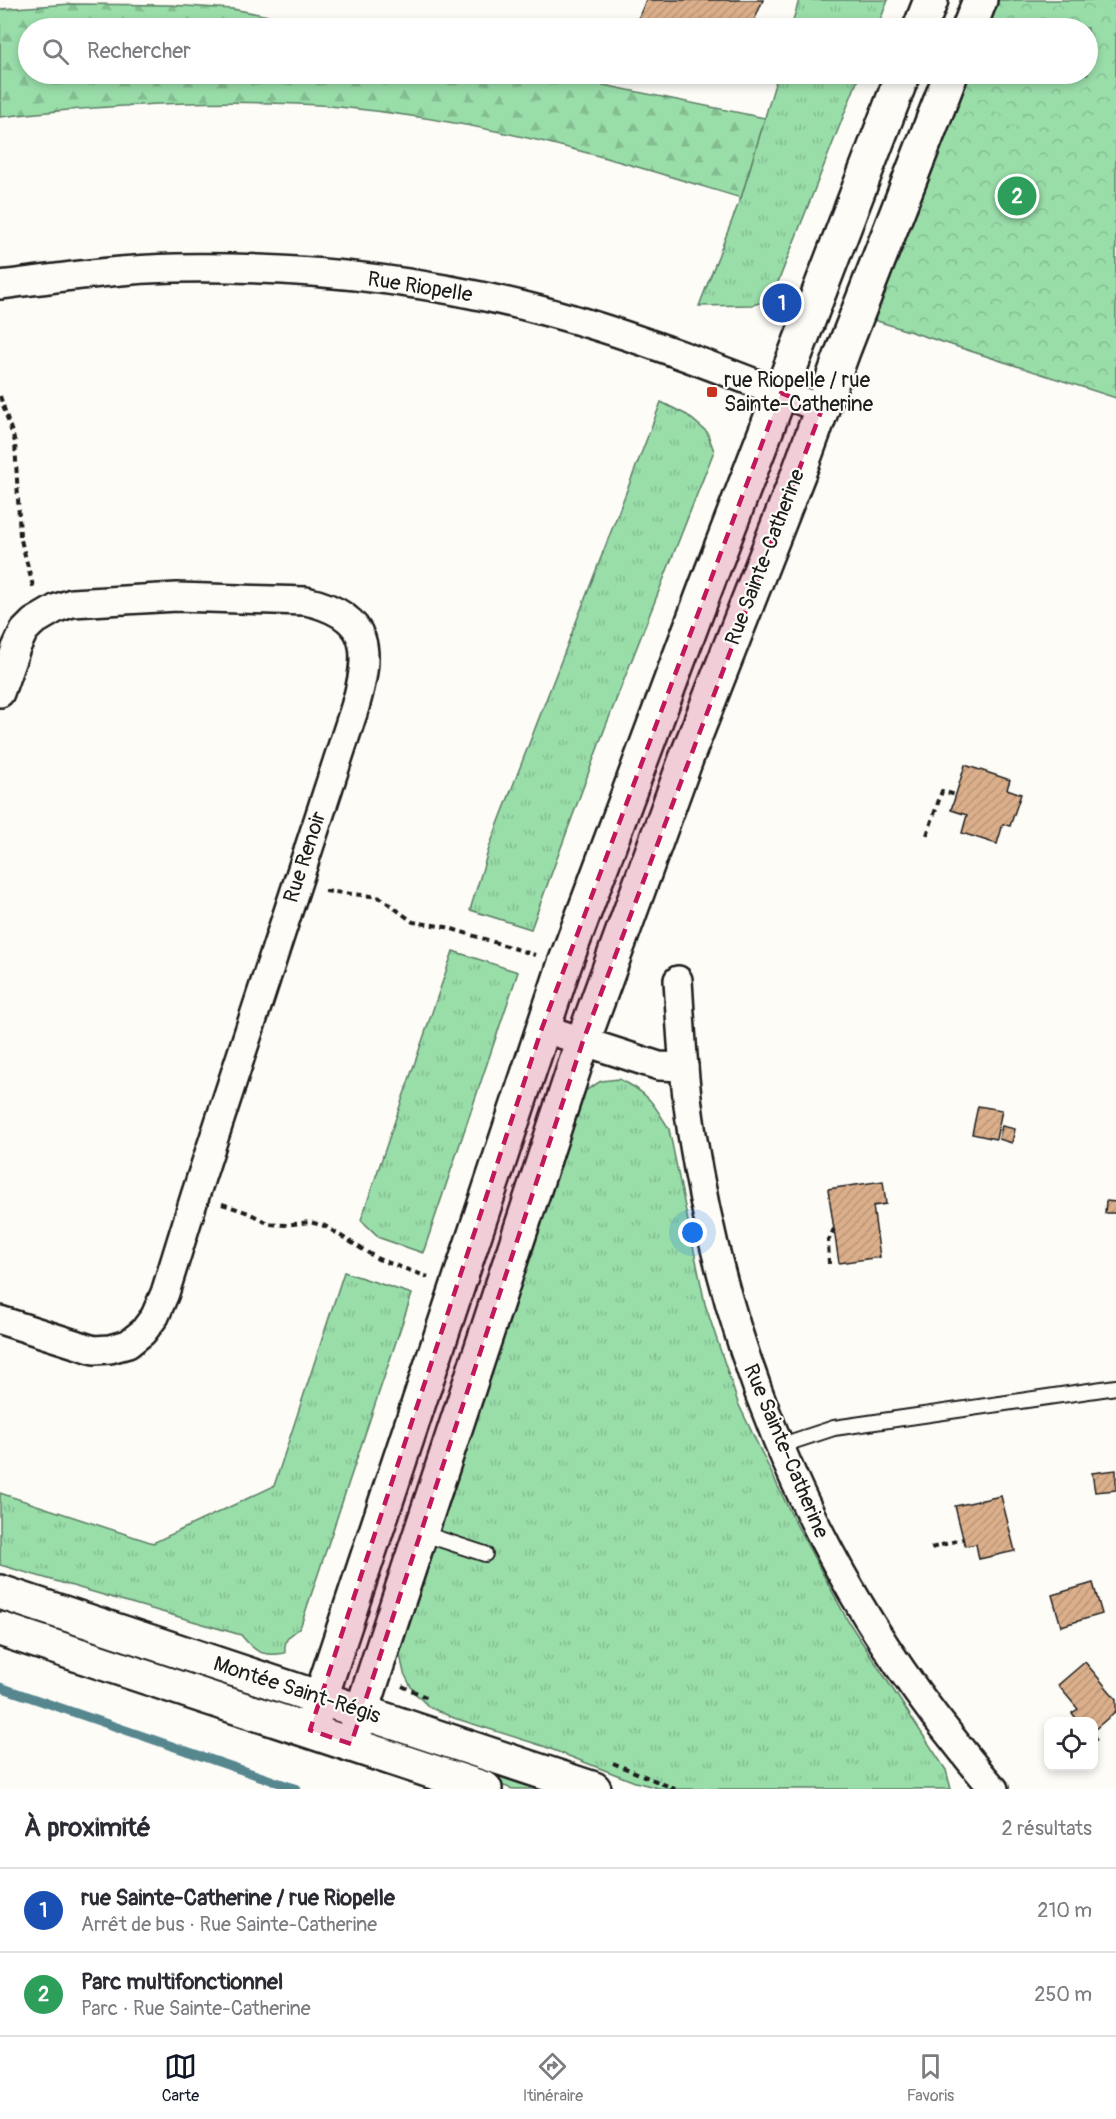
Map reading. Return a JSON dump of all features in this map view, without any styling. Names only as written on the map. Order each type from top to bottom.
[{"type":"street","points":[[924,18],[931,0]]},
{"type":"street","points":[[973,18],[980,0]]},
{"type":"street","name":"Rue Sainte-Catherine","points":[[310,1730],[542,1028],[658,713],[899,84]]},
{"type":"street","name":"Rue Sainte-Catherine","points":[[351,1744],[583,1041],[686,759],[947,84]]},
{"type":"street","name":"Rue Riopelle","points":[[0,285],[125,271],[176,268],[267,269],[389,281],[487,297],[579,321],[665,349],[822,409]]},
{"type":"street","name":"Rue Renoir","points":[[0,693],[24,631],[44,614],[72,603],[177,597],[306,601],[324,605],[349,620],[358,632],[364,647],[365,663],[355,706],[198,1185],[165,1293],[155,1316],[143,1332],[128,1344],[94,1350],[0,1320]]},
{"type":"street","name":"Rue Sainte-Catherine","points":[[678,980],[684,1068],[693,1142],[716,1258],[735,1326],[779,1446],[833,1561],[877,1634],[907,1679],[994,1789]]},
{"type":"street","points":[[542,1028],[659,1066],[684,1068]]},
{"type":"street","name":"Montée Saint-Régis","points":[[0,1592],[594,1789]]},
{"type":"street","name":"Montée Saint-Régis","points":[[0,1629],[485,1789]]},
{"type":"lane","points":[[779,1446],[834,1428],[1116,1387]]},
{"type":"lane","points":[[421,1533],[485,1554]]},
{"type":"path","points":[[0,396],[15,442],[20,536],[34,594]]},
{"type":"path","points":[[927,835],[942,791],[956,795]]},
{"type":"path","points":[[318,889],[338,894],[381,898],[412,922],[446,927],[536,956]]},
{"type":"path","points":[[216,1202],[249,1213],[269,1224],[286,1225],[310,1222],[325,1226],[378,1259],[428,1277]]},
{"type":"path","points":[[829,1264],[828,1241],[834,1229]]},
{"type":"path","points":[[931,1548],[963,1539]]},
{"type":"highlighted area","points":[[781,393],[822,409],[583,1041],[351,1744],[310,1730],[542,1028]]},
{"type":"green space","points":[[799,0],[888,0],[881,18],[794,18]]},
{"type":"green space","points":[[995,0],[1116,0],[1116,398],[871,319],[962,84],[1098,84],[1098,18],[988,18]]},
{"type":"green space","points":[[71,4],[170,5],[233,9],[279,18],[18,18],[18,84],[599,84],[765,118],[741,198],[549,143],[456,123],[362,109],[308,104],[170,103],[0,117],[0,9]]},
{"type":"green space","points":[[775,84],[856,84],[771,300],[752,305],[699,306],[741,197]]},
{"type":"green space","points":[[661,402],[687,415],[707,432],[714,451],[605,728],[531,929],[470,910],[490,845]]},
{"type":"green space","points":[[453,951],[518,972],[423,1253],[380,1238],[361,1220]]},
{"type":"green space","points":[[619,1079],[643,1093],[669,1129],[705,1304],[738,1403],[795,1522],[848,1621],[946,1770],[951,1789],[662,1789],[635,1782],[543,1746],[454,1718],[429,1707],[413,1691],[404,1673],[400,1655],[404,1635],[583,1092],[601,1081]]},
{"type":"green space","points":[[344,1272],[412,1294],[300,1628],[288,1638],[285,1653],[265,1654],[251,1646],[241,1635],[0,1565],[0,1493],[153,1543],[274,1486]]},
{"type":"green space","points":[[427,1745],[562,1789],[513,1789],[422,1759]]},
{"type":"building","points":[[646,0],[763,0],[755,18],[638,18]]},
{"type":"building","points":[[965,765],[1010,780],[1007,789],[1021,794],[1010,826],[1003,824],[997,844],[962,833],[967,815],[951,810]]},
{"type":"building","points":[[978,1106],[1002,1110],[996,1139],[972,1134]]},
{"type":"building","points":[[1002,1126],[1015,1129],[1012,1143],[999,1139]]},
{"type":"building","points":[[883,1181],[886,1204],[873,1206],[880,1257],[839,1263],[828,1189]]},
{"type":"building","points":[[1106,1201],[1116,1202],[1116,1213],[1105,1213]]},
{"type":"building","points":[[1116,1470],[1116,1490],[1095,1492],[1092,1473]]},
{"type":"building","points":[[1001,1496],[1015,1551],[979,1559],[976,1544],[965,1546],[955,1506]]},
{"type":"building","points":[[1093,1583],[1102,1614],[1061,1626],[1052,1595]]},
{"type":"building","points":[[1085,1662],[1116,1699],[1116,1711],[1098,1727],[1098,1717],[1075,1717],[1072,1713],[1078,1709],[1058,1685]]},
{"type":"waterway","points":[[0,1687],[297,1789]]},
{"type":"place","name":"Parc multifonctionnel","points":[[1017,196]]},
{"type":"place","name":"rue Sainte-Catherine / rue Riopelle","points":[[782,303]]},
{"type":"place","name":"rue Riopelle / rue Sainte-Catherine","points":[[712,392]]}]
